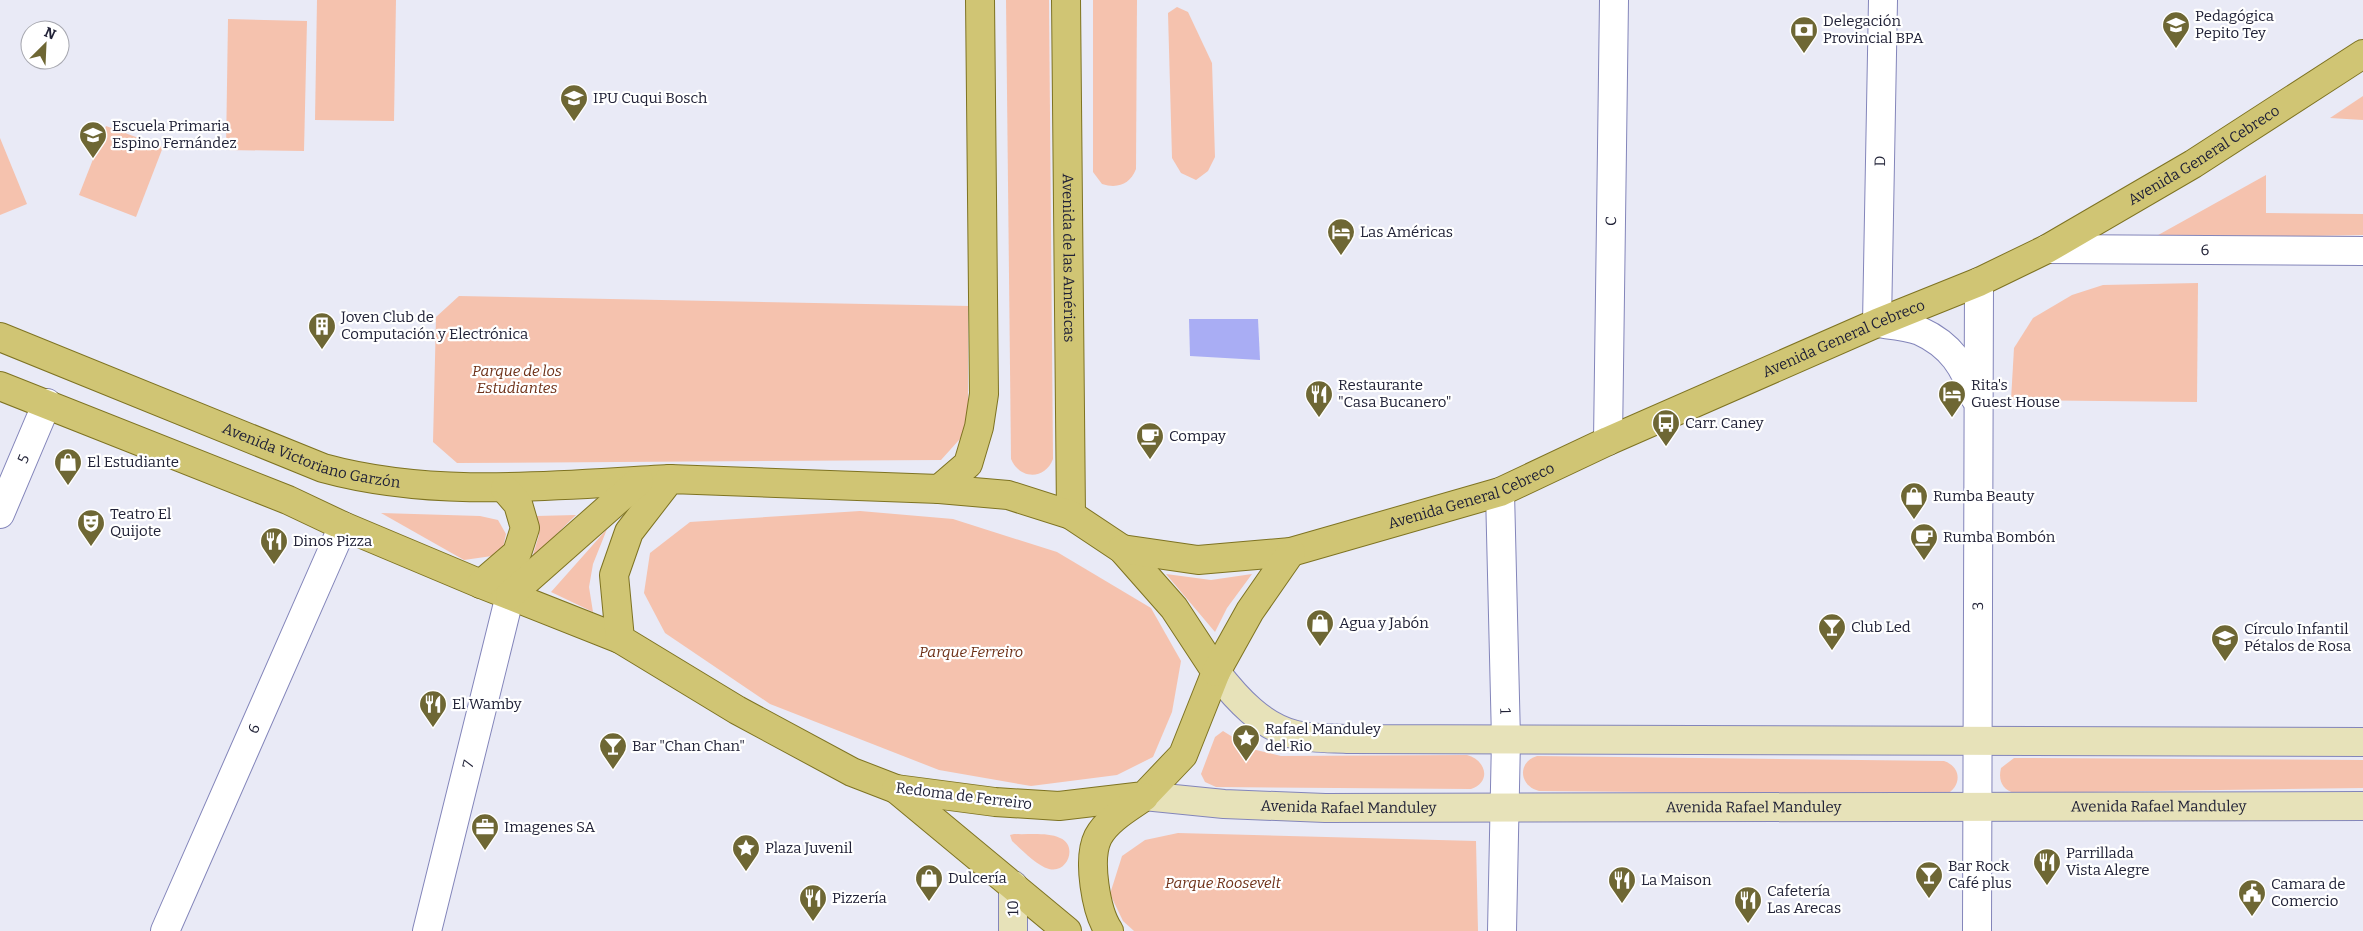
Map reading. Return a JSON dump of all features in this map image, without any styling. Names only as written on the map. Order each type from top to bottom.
[{"type":"main road","points":[[940,489],[968,464],[979,426],[984,394],[980,0]]},
{"type":"main road","name":"Avenida de las Américas","points":[[1066,0],[1071,515]]},
{"type":"main road","name":"Avenida General Cebreco","points":[[1122,549],[1198,560],[1291,552],[1500,492],[1608,441],[1878,323],[1980,282],[2047,249],[2193,164],[2363,54]]},
{"type":"main road","name":"Avenida Victoriano Garzón","points":[[0,337],[323,468],[346,474],[406,483],[505,489],[670,479]]},
{"type":"main road","points":[[0,386],[288,500],[343,526],[481,584],[620,638],[614,574],[629,532],[670,479],[940,489],[1008,495],[1071,515],[1122,549],[1174,608],[1232,693],[1259,718],[1296,735],[1350,739],[2363,742]]},
{"type":"main road","points":[[510,595],[639,481]]},
{"type":"main road","points":[[481,584],[517,553],[525,528],[518,504],[505,489]]},
{"type":"main road","points":[[1109,931],[1096,898],[1093,861],[1098,838],[1116,816],[1144,796],[1184,754],[1216,672],[1250,612],[1291,552]]},
{"type":"main road","name":"Redoma de Ferreiro","points":[[620,638],[737,710],[852,772],[896,788],[995,802],[1059,806],[1144,796]]},
{"type":"main road","points":[[896,788],[1068,931]]},
{"type":"main road","name":"Avenida Rafael Manduley","points":[[1144,796],[1224,804],[1325,808],[2363,806]]},
{"type":"main road","name":"10","points":[[1013,885],[1014,931]]},
{"type":"street","name":"C","points":[[1608,441],[1614,0]]},
{"type":"street","name":"D","points":[[1878,323],[1883,0]]},
{"type":"street","name":"6","points":[[2047,249],[2363,250]]},
{"type":"street","name":"3","points":[[1977,931],[1980,282]]},
{"type":"street","points":[[1878,323],[1919,331],[1949,350],[1967,374],[1979,412]]},
{"type":"street","name":"5","points":[[0,514],[47,403]]},
{"type":"street","name":"1","points":[[1500,492],[1506,739],[1502,931]]},
{"type":"street","name":"6","points":[[165,931],[343,526]]},
{"type":"street","name":"7","points":[[427,931],[510,595]]},
{"type":"green space","points":[[317,0],[396,0],[394,121],[315,120]]},
{"type":"green space","points":[[1006,0],[1049,0],[1053,459],[1044,471],[1032,475],[1020,471],[1011,459]]},
{"type":"green space","points":[[1093,0],[1137,0],[1136,169],[1127,182],[1113,186],[1102,184],[1093,172]]},
{"type":"green space","points":[[1177,7],[1188,12],[1212,63],[1215,157],[1208,171],[1196,180],[1181,173],[1172,158],[1168,13]]},
{"type":"green space","points":[[228,19],[307,21],[304,151],[226,150]]},
{"type":"green space","points":[[2363,96],[2363,120],[2330,118]]},
{"type":"green space","points":[[106,126],[163,147],[136,217],[79,195]]},
{"type":"green space","points":[[0,138],[27,204],[0,215]]},
{"type":"green space","points":[[2266,175],[2266,213],[2363,214],[2363,235],[2151,239]]},
{"type":"green space","points":[[2198,283],[2197,402],[2011,400],[2014,348],[2033,318],[2072,295],[2103,285]]},
{"type":"green space","name":"Parque de los Estudiantes","points":[[459,296],[970,306],[968,307],[968,430],[941,460],[457,463],[433,442],[436,317]]},
{"type":"green space","name":"Parque Ferreiro","points":[[860,511],[953,519],[1057,552],[1151,608],[1181,661],[1172,712],[1153,757],[1117,775],[1031,786],[939,770],[770,704],[665,633],[644,593],[650,553],[690,522]]},
{"type":"green space","points":[[381,513],[480,516],[498,520],[506,534],[503,548],[492,556],[464,560]]},
{"type":"green space","points":[[576,515],[532,558],[539,535],[536,516]]},
{"type":"green space","points":[[607,529],[593,564],[589,587],[593,612],[551,592]]},
{"type":"green space","points":[[1166,574],[1211,580],[1252,574],[1227,608],[1215,632]]},
{"type":"green space","points":[[1223,731],[1252,749],[1281,756],[1467,755],[1479,761],[1484,771],[1484,776],[1478,786],[1471,789],[1216,787],[1205,782],[1201,774],[1215,737]]},
{"type":"green space","points":[[1537,756],[1944,761],[1954,768],[1958,777],[1955,787],[1945,795],[1539,791],[1527,784],[1523,774],[1526,763]]},
{"type":"green space","points":[[2014,758],[2363,760],[2363,788],[2015,793],[2004,787],[2000,777],[2001,768]]},
{"type":"green space","name":"Parque Roosevelt","points":[[1178,833],[1476,841],[1478,931],[1134,931],[1123,921],[1110,894],[1122,856],[1145,840]]},
{"type":"green space","points":[[1043,834],[1060,838],[1069,846],[1066,863],[1056,869],[1044,867],[1029,857],[1012,841],[1010,835]]},
{"type":"water","points":[[1189,319],[1258,319],[1260,360],[1190,356]]},
{"type":"place","name":"Pedagógica Pepito Tey","points":[[2176,49]]},
{"type":"place","name":"Delegación Provincial BPA","points":[[1804,54]]},
{"type":"place","name":"IPU Cuqui Bosch","points":[[574,122]]},
{"type":"place","name":"Escuela Primaria Espino Fernández","points":[[93,159]]},
{"type":"place","name":"Las Américas","points":[[1341,256]]},
{"type":"place","name":"Joven Club de Computación y Electrónica","points":[[322,350]]},
{"type":"place","name":"Restaurante \"Casa Bucanero\"","points":[[1319,418]]},
{"type":"place","name":"Rita's Guest House","points":[[1952,418]]},
{"type":"place","name":"Carr. Caney","points":[[1666,447]]},
{"type":"place","name":"Compay","points":[[1150,460]]},
{"type":"place","name":"El Estudiante","points":[[68,486]]},
{"type":"place","name":"Rumba Beauty","points":[[1914,520]]},
{"type":"place","name":"Teatro El Quijote","points":[[91,547]]},
{"type":"place","name":"Rumba Bombón","points":[[1924,561]]},
{"type":"place","name":"Dinos Pizza","points":[[274,565]]},
{"type":"place","name":"Agua y Jabón","points":[[1320,647]]},
{"type":"place","name":"Club Led","points":[[1832,651]]},
{"type":"place","name":"Círculo Infantil Pétalos de Rosa","points":[[2225,662]]},
{"type":"place","name":"El Wamby","points":[[433,728]]},
{"type":"place","name":"Rafael Manduley del Rio","points":[[1246,762]]},
{"type":"place","name":"Bar \"Chan Chan\"","points":[[613,770]]},
{"type":"place","name":"Imagenes SA","points":[[485,851]]},
{"type":"place","name":"Plaza Juvenil","points":[[746,872]]},
{"type":"place","name":"Parrillada Vista Alegre","points":[[2047,886]]},
{"type":"place","name":"Bar Rock Café plus","points":[[1929,899]]},
{"type":"place","name":"Dulcería","points":[[929,902]]},
{"type":"place","name":"La Maison","points":[[1622,904]]},
{"type":"place","name":"Camara de Comercio","points":[[2252,917]]},
{"type":"place","name":"Pizzería","points":[[813,922]]},
{"type":"place","name":"Cafetería Las Arecas","points":[[1748,924]]}]
